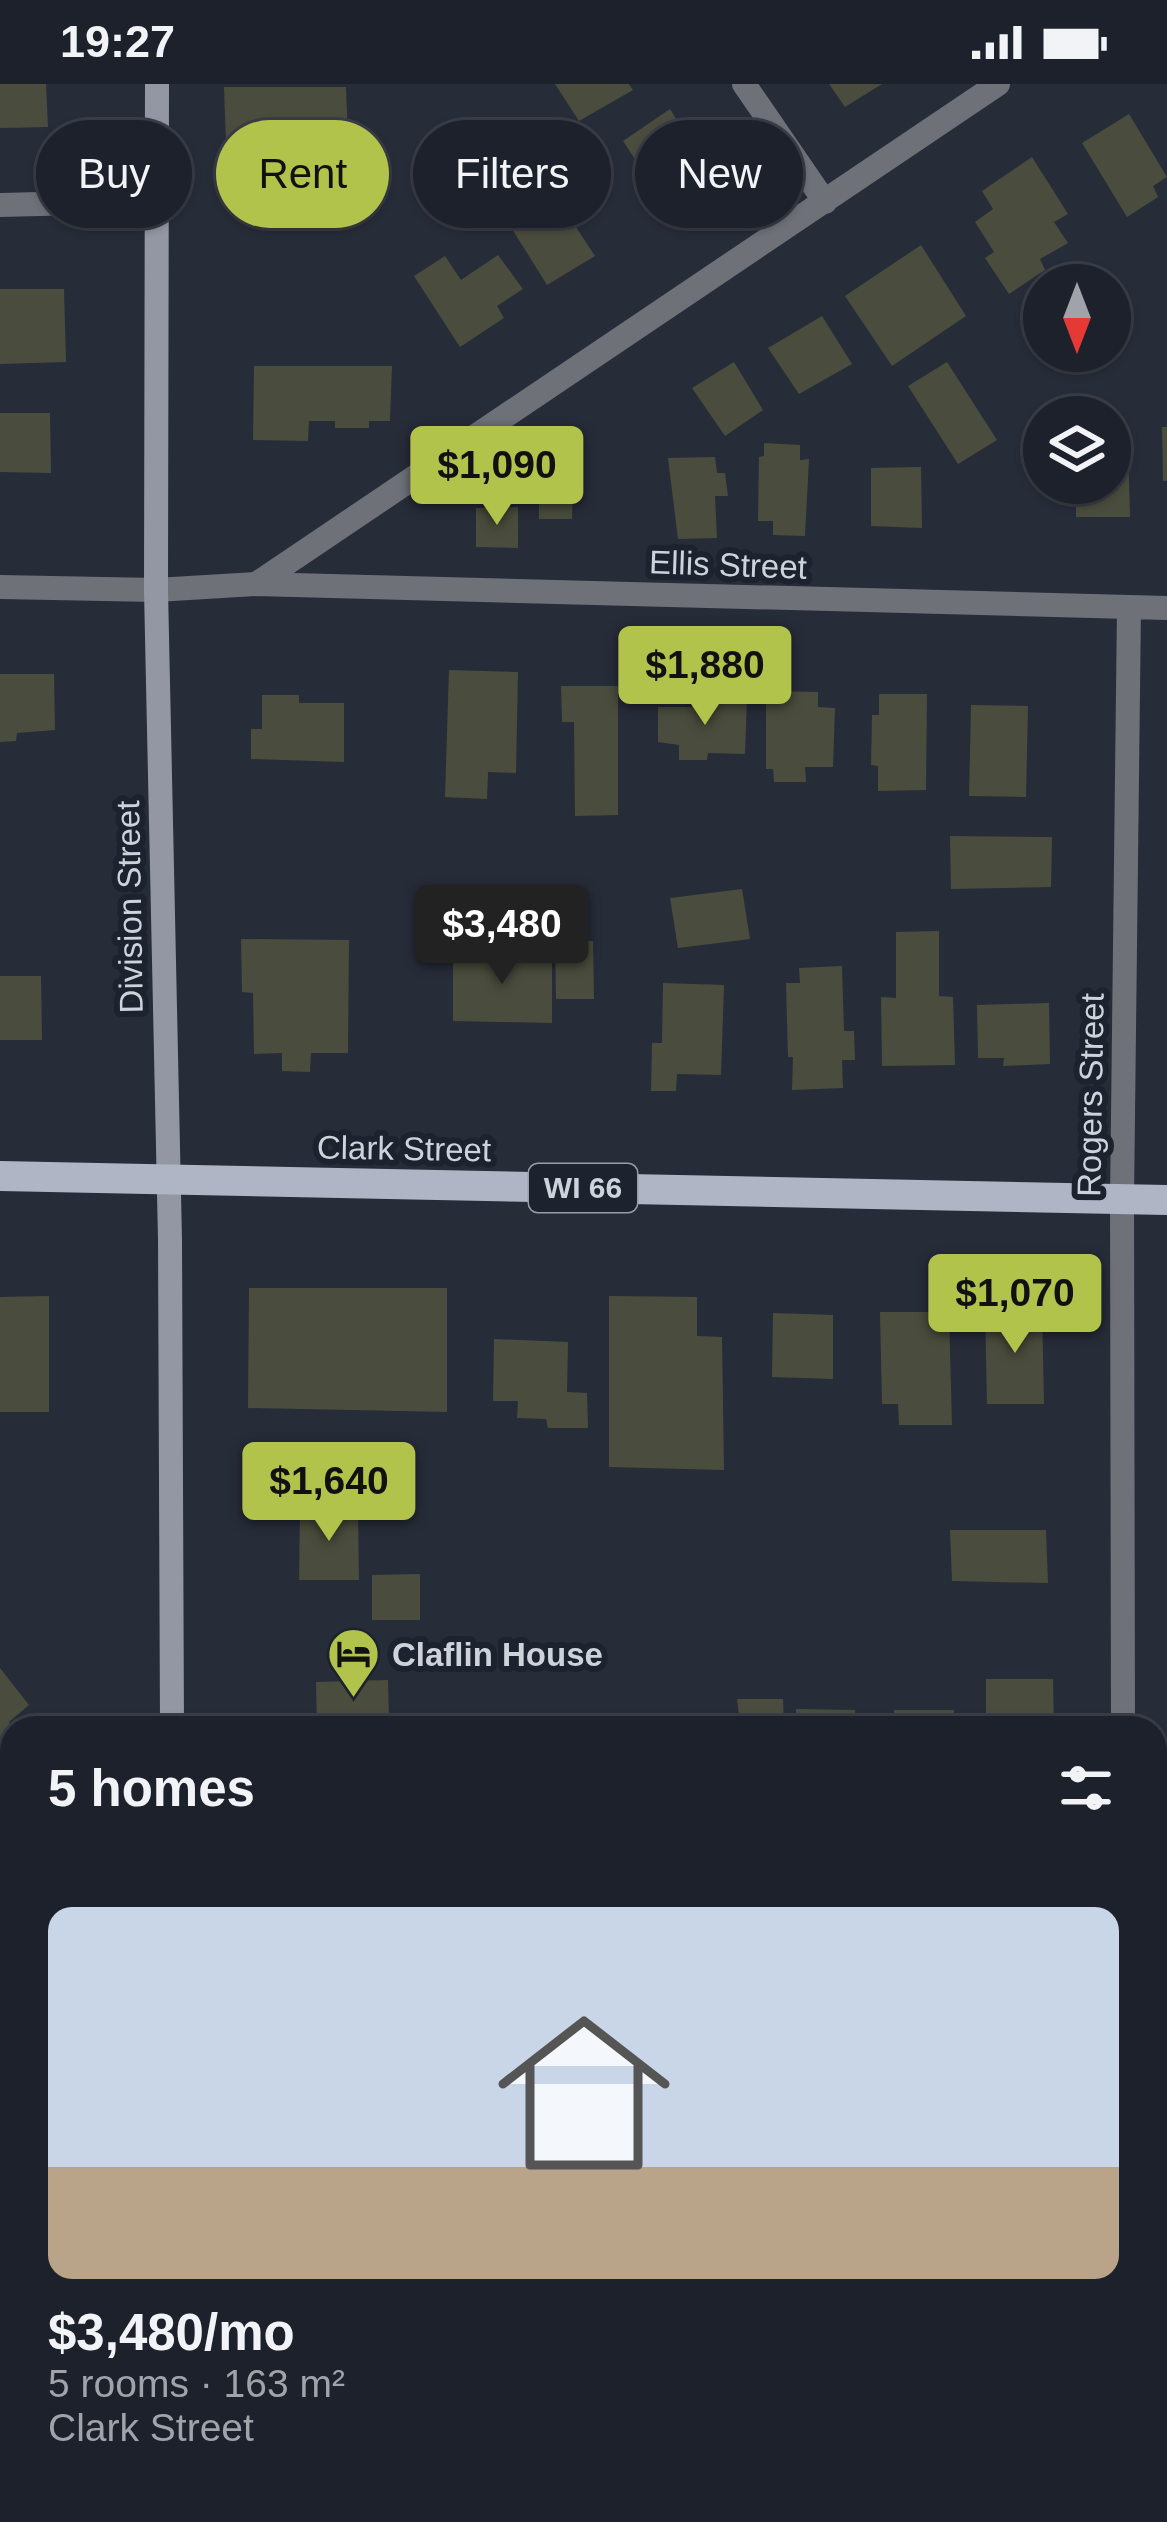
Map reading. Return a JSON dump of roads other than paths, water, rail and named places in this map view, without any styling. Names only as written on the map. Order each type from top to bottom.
[{"type":"main road","name":"Division Street","points":[[157,84],[157,120]]},
{"type":"main road","name":"Division Street","points":[[158,228],[156,590],[169,1178],[172,1716]]},
{"type":"main road","name":"Clark Street","points":[[0,1176],[1167,1200]]},
{"type":"street","points":[[744,84],[825,202]]},
{"type":"street","points":[[256,584],[998,84]]},
{"type":"street","points":[[0,205],[36,204]]},
{"type":"street","name":"Ellis Street","points":[[0,587],[156,590],[256,584],[1167,608]]},
{"type":"street","name":"Rogers Street","points":[[1123,1716],[1122,1200],[1129,607]]},
{"type":"place","name":"Claflin House","points":[[353,1700]]}]
